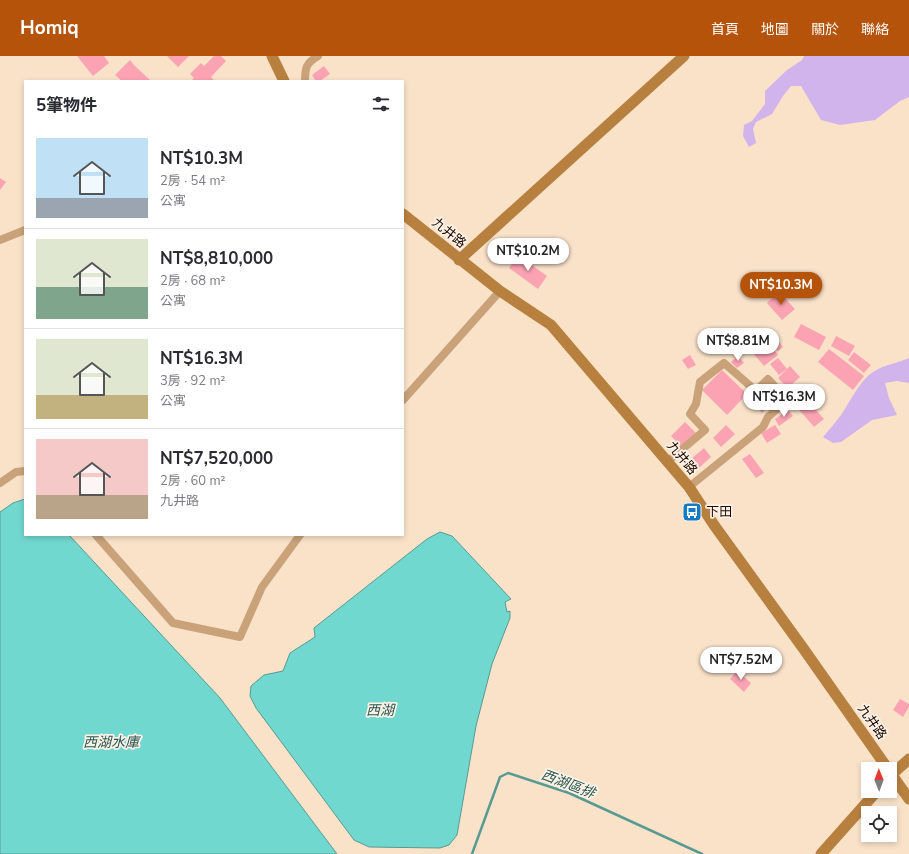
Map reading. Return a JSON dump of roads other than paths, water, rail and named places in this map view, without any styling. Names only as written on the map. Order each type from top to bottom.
[{"type":"main road","points":[[272,56],[284,80]]},
{"type":"main road","points":[[460,260],[684,56]]},
{"type":"main road","name":"九井路","points":[[404,215],[500,291],[551,326],[689,487],[714,525],[803,648],[882,762]]},
{"type":"main road","points":[[897,768],[909,759]]},
{"type":"main road","name":"九井路","points":[[897,783],[909,799]]},
{"type":"main road","points":[[821,854],[871,798]]},
{"type":"street","points":[[305,80],[305,68],[318,56]]},
{"type":"street","points":[[0,240],[24,230]]},
{"type":"street","points":[[404,399],[500,291]]},
{"type":"street","points":[[667,462],[705,430],[690,414],[696,404],[700,382],[724,362],[756,391],[768,379],[787,400],[768,417],[763,427],[689,487]]},
{"type":"street","points":[[0,483],[16,472],[24,471]]},
{"type":"street","points":[[97,536],[173,623],[240,637],[262,588],[299,536]]},
{"type":"water","name":"西湖水庫","points":[[24,499],[24,536],[70,536],[220,698],[337,854],[0,854],[0,512],[13,503]]},
{"type":"water","name":"西湖","points":[[440,532],[452,536],[511,599],[505,602],[507,612],[510,611],[510,618],[492,664],[476,726],[457,835],[449,845],[440,848],[369,847],[354,840],[256,708],[250,696],[251,686],[264,675],[283,671],[290,653],[315,637],[314,628],[427,539]]},
{"type":"waterway","name":"西湖區排","points":[[472,854],[500,777],[508,773],[569,793],[702,854]]},
{"type":"place","name":"下田","points":[[692,512]]}]
